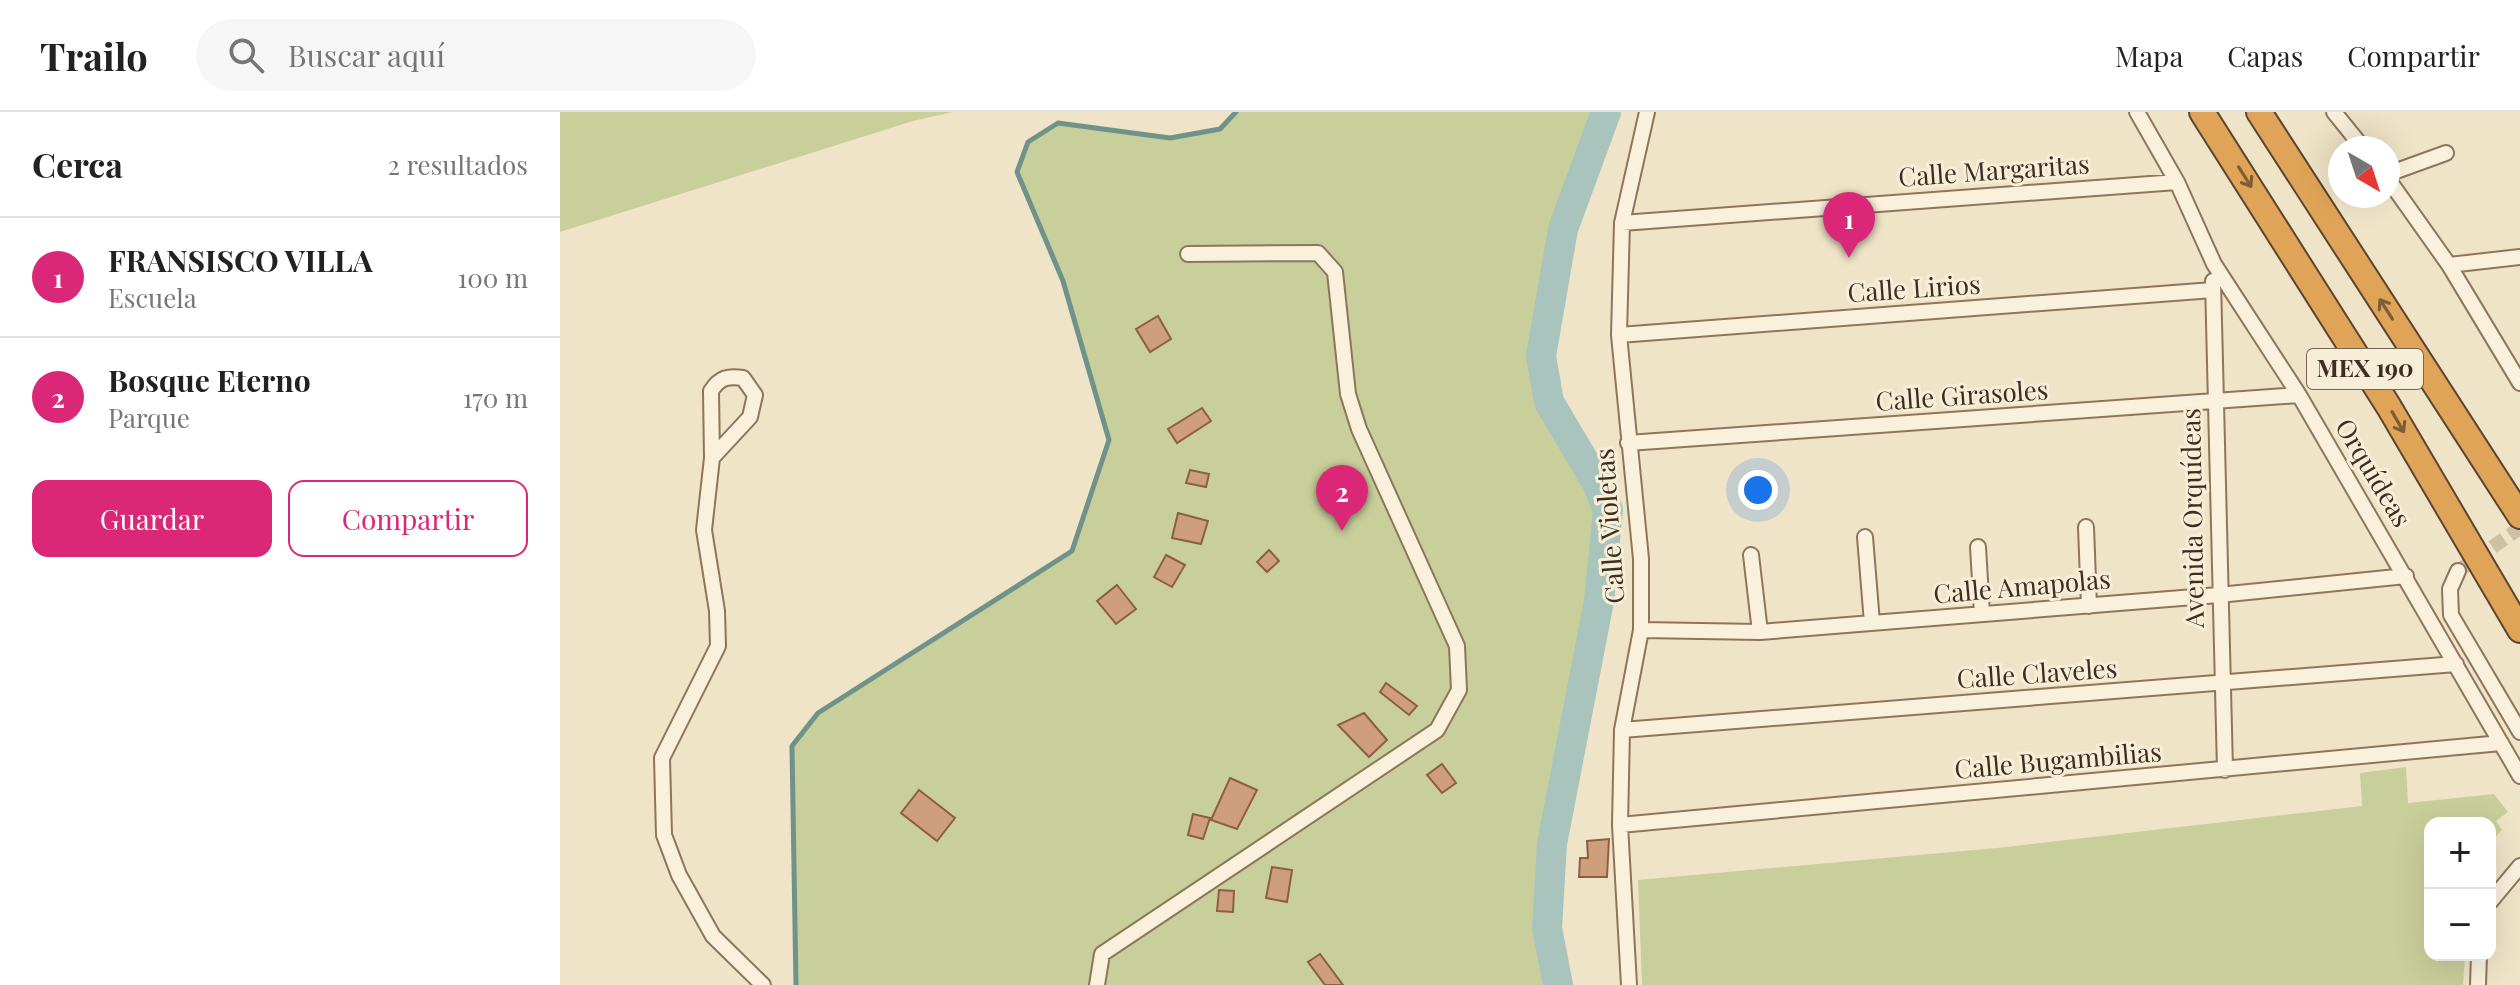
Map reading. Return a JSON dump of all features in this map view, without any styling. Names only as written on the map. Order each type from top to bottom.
[{"type":"highway","name":"MEX 190","points":[[2202,112],[2389,407],[2520,630]]},
{"type":"highway","name":"MEX 190","points":[[2259,112],[2520,516]]},
{"type":"street","name":"Calle Violetas","points":[[1629,985],[1620,825],[1622,730],[1641,630],[1641,559],[1619,335],[1622,223],[1647,112]]},
{"type":"street","name":"Orquídeas","points":[[2137,112],[2177,182],[2214,264],[2299,395],[2520,776]]},
{"type":"street","points":[[2334,112],[2353,136]]},
{"type":"street","points":[[2400,171],[2446,153]]},
{"type":"street","name":"Calle Margaritas","points":[[1622,223],[2177,182]]},
{"type":"street","points":[[2400,194],[2449,265],[2520,383]]},
{"type":"street","points":[[1097,985],[1102,954],[1437,730],[1459,690],[1457,646],[1359,429],[1348,394],[1335,272],[1318,253],[1188,254]]},
{"type":"street","points":[[2449,265],[2520,257]]},
{"type":"street","name":"Avenida Orquídeas","points":[[2214,264],[2220,683],[2225,770]]},
{"type":"street","name":"Calle Lirios","points":[[1619,335],[2213,290]]},
{"type":"street","points":[[712,458],[750,417],[755,395],[743,378],[729,376],[717,382],[711,391],[712,458],[704,530],[717,611],[718,646],[662,758],[664,835],[679,875],[713,936],[763,985]]},
{"type":"street","name":"Calle Girasoles","points":[[1628,443],[2299,395]]},
{"type":"street","points":[[2086,527],[2089,606]]},
{"type":"street","points":[[1865,537],[1872,623]]},
{"type":"street","points":[[1978,547],[1982,614]]},
{"type":"street","points":[[1751,555],[1760,632]]},
{"type":"street","points":[[2458,571],[2450,589],[2451,615],[2520,732]]},
{"type":"street","name":"Calle Amapolas","points":[[1641,630],[1760,632],[2219,595],[2406,576]]},
{"type":"street","name":"Calle Claveles","points":[[1622,730],[2456,664]]},
{"type":"street","name":"Calle Bugambilias","points":[[1620,825],[2501,743]]},
{"type":"street","points":[[2496,895],[2520,866]]},
{"type":"street","points":[[2478,985],[2479,961]]},
{"type":"green space","points":[[560,112],[953,112],[913,121],[560,232]]},
{"type":"green space","points":[[1236,112],[1606,112],[1563,229],[1541,356],[1549,402],[1597,483],[1608,510],[1599,601],[1552,844],[1547,928],[1558,985],[796,985],[792,746],[818,713],[1072,551],[1109,440],[1063,281],[1017,172],[1028,142],[1058,123],[1170,138],[1220,129]]},
{"type":"green space","points":[[2406,767],[2408,803],[2494,794],[2508,812],[2496,821],[2496,817],[2424,817],[2424,961],[2465,961],[2463,985],[1642,985],[1638,880],[1997,848],[2362,806],[2360,773]]},
{"type":"green space","points":[[2496,821],[2502,830],[2496,836]]},
{"type":"building","points":[[1158,316],[1171,339],[1150,352],[1136,329]]},
{"type":"building","points":[[1202,408],[1211,421],[1177,443],[1168,429]]},
{"type":"building","points":[[1190,470],[1209,474],[1206,487],[1186,483]]},
{"type":"building","points":[[1178,513],[1208,521],[1201,544],[1172,538]]},
{"type":"building","points":[[1269,550],[1279,561],[1267,572],[1257,562]]},
{"type":"building","points":[[1166,555],[1185,565],[1172,587],[1154,577]]},
{"type":"building","points":[[1117,585],[1136,609],[1116,624],[1097,601]]},
{"type":"building","points":[[1386,683],[1417,706],[1409,715],[1380,692]]},
{"type":"building","points":[[1364,713],[1387,740],[1369,757],[1338,725]]},
{"type":"building","points":[[1442,764],[1456,783],[1442,793],[1427,775]]},
{"type":"building","points":[[1230,778],[1257,790],[1237,829],[1211,820]]},
{"type":"building","points":[[919,790],[955,818],[937,841],[901,813]]},
{"type":"building","points":[[1193,814],[1210,818],[1203,839],[1188,835]]},
{"type":"building","points":[[1609,839],[1607,877],[1579,877],[1580,858],[1588,858],[1587,841]]},
{"type":"building","points":[[1272,867],[1292,870],[1287,902],[1266,898]]},
{"type":"building","points":[[1219,890],[1234,891],[1233,912],[1217,911]]},
{"type":"building","points":[[1320,954],[1343,985],[1325,985],[1308,962]]},
{"type":"waterway","points":[[796,985],[792,746],[818,713],[1072,551],[1109,440],[1063,281],[1017,172],[1028,142],[1058,123],[1170,138],[1220,129],[1236,112]]},
{"type":"waterway","points":[[1558,985],[1547,928],[1552,844],[1599,601],[1608,510],[1597,483],[1549,402],[1541,356],[1563,229],[1606,112]]},
{"type":"tunnel","points":[[2458,571],[2520,528]]},
{"type":"place","name":"FRANSISCO VILLA","points":[[1849,258]]},
{"type":"place","name":"Bosque Eterno","points":[[1342,531]]}]
